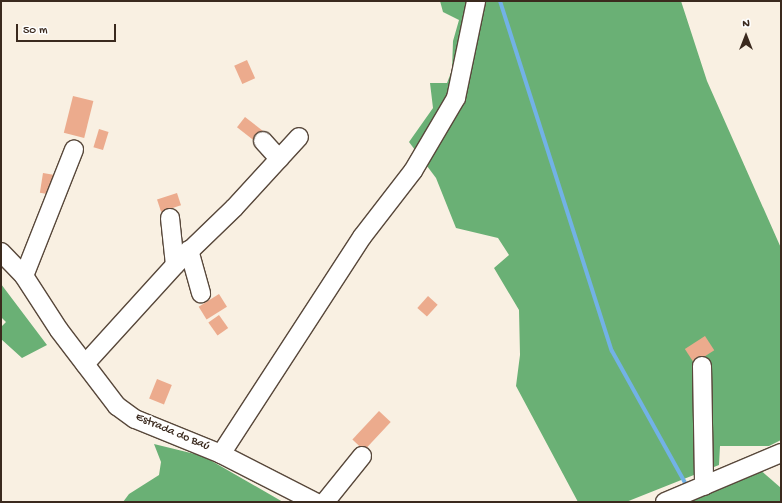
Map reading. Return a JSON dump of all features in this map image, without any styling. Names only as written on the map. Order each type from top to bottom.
[{"type":"street","points":[[220,454],[362,237],[413,171],[456,98],[476,1]]},
{"type":"street","points":[[85,364],[189,250],[234,208],[299,137]]},
{"type":"street","points":[[263,141],[279,159]]},
{"type":"street","points":[[24,276],[74,150]]},
{"type":"street","points":[[170,218],[175,265]]},
{"type":"street","points":[[189,250],[201,293]]},
{"type":"street","name":"Estrada do Baú","points":[[1,252],[24,276],[59,330],[117,406],[135,419],[220,454],[315,502]]},
{"type":"street","points":[[702,366],[704,486]]},
{"type":"street","points":[[665,502],[781,453]]},
{"type":"street","points":[[325,502],[362,456]]},
{"type":"green space","points":[[440,1],[681,1],[707,81],[781,248],[781,440],[769,446],[720,446],[719,465],[626,502],[578,502],[516,386],[520,355],[519,310],[494,268],[509,255],[498,238],[456,228],[436,178],[409,142],[433,108],[430,83],[447,83],[452,70],[453,41],[459,20],[443,12]]},
{"type":"green space","points":[[1,284],[47,345],[22,358],[1,339],[1,327],[6,322],[1,317]]},
{"type":"green space","points":[[154,444],[203,456],[283,502],[123,502],[129,494],[159,475],[161,462]]},
{"type":"green space","points":[[759,469],[781,488],[781,502],[684,502]]},
{"type":"building","points":[[247,60],[255,78],[242,84],[234,66]]},
{"type":"building","points":[[73,96],[93,101],[84,138],[64,133]]},
{"type":"building","points":[[245,117],[264,132],[256,142],[237,127]]},
{"type":"building","points":[[99,129],[109,132],[103,150],[93,147]]},
{"type":"building","points":[[43,173],[55,175],[52,195],[40,193]]},
{"type":"building","points":[[177,193],[181,205],[161,212],[157,199]]},
{"type":"building","points":[[219,294],[227,307],[207,319],[199,307]]},
{"type":"building","points":[[428,296],[438,305],[427,317],[417,308]]},
{"type":"building","points":[[219,315],[228,328],[218,336],[208,322]]},
{"type":"building","points":[[705,336],[714,350],[694,363],[685,349]]},
{"type":"building","points":[[157,379],[172,385],[164,404],[149,398]]},
{"type":"building","points":[[379,411],[391,422],[364,450],[352,440]]},
{"type":"waterway","points":[[500,1],[612,351],[688,488]]}]
